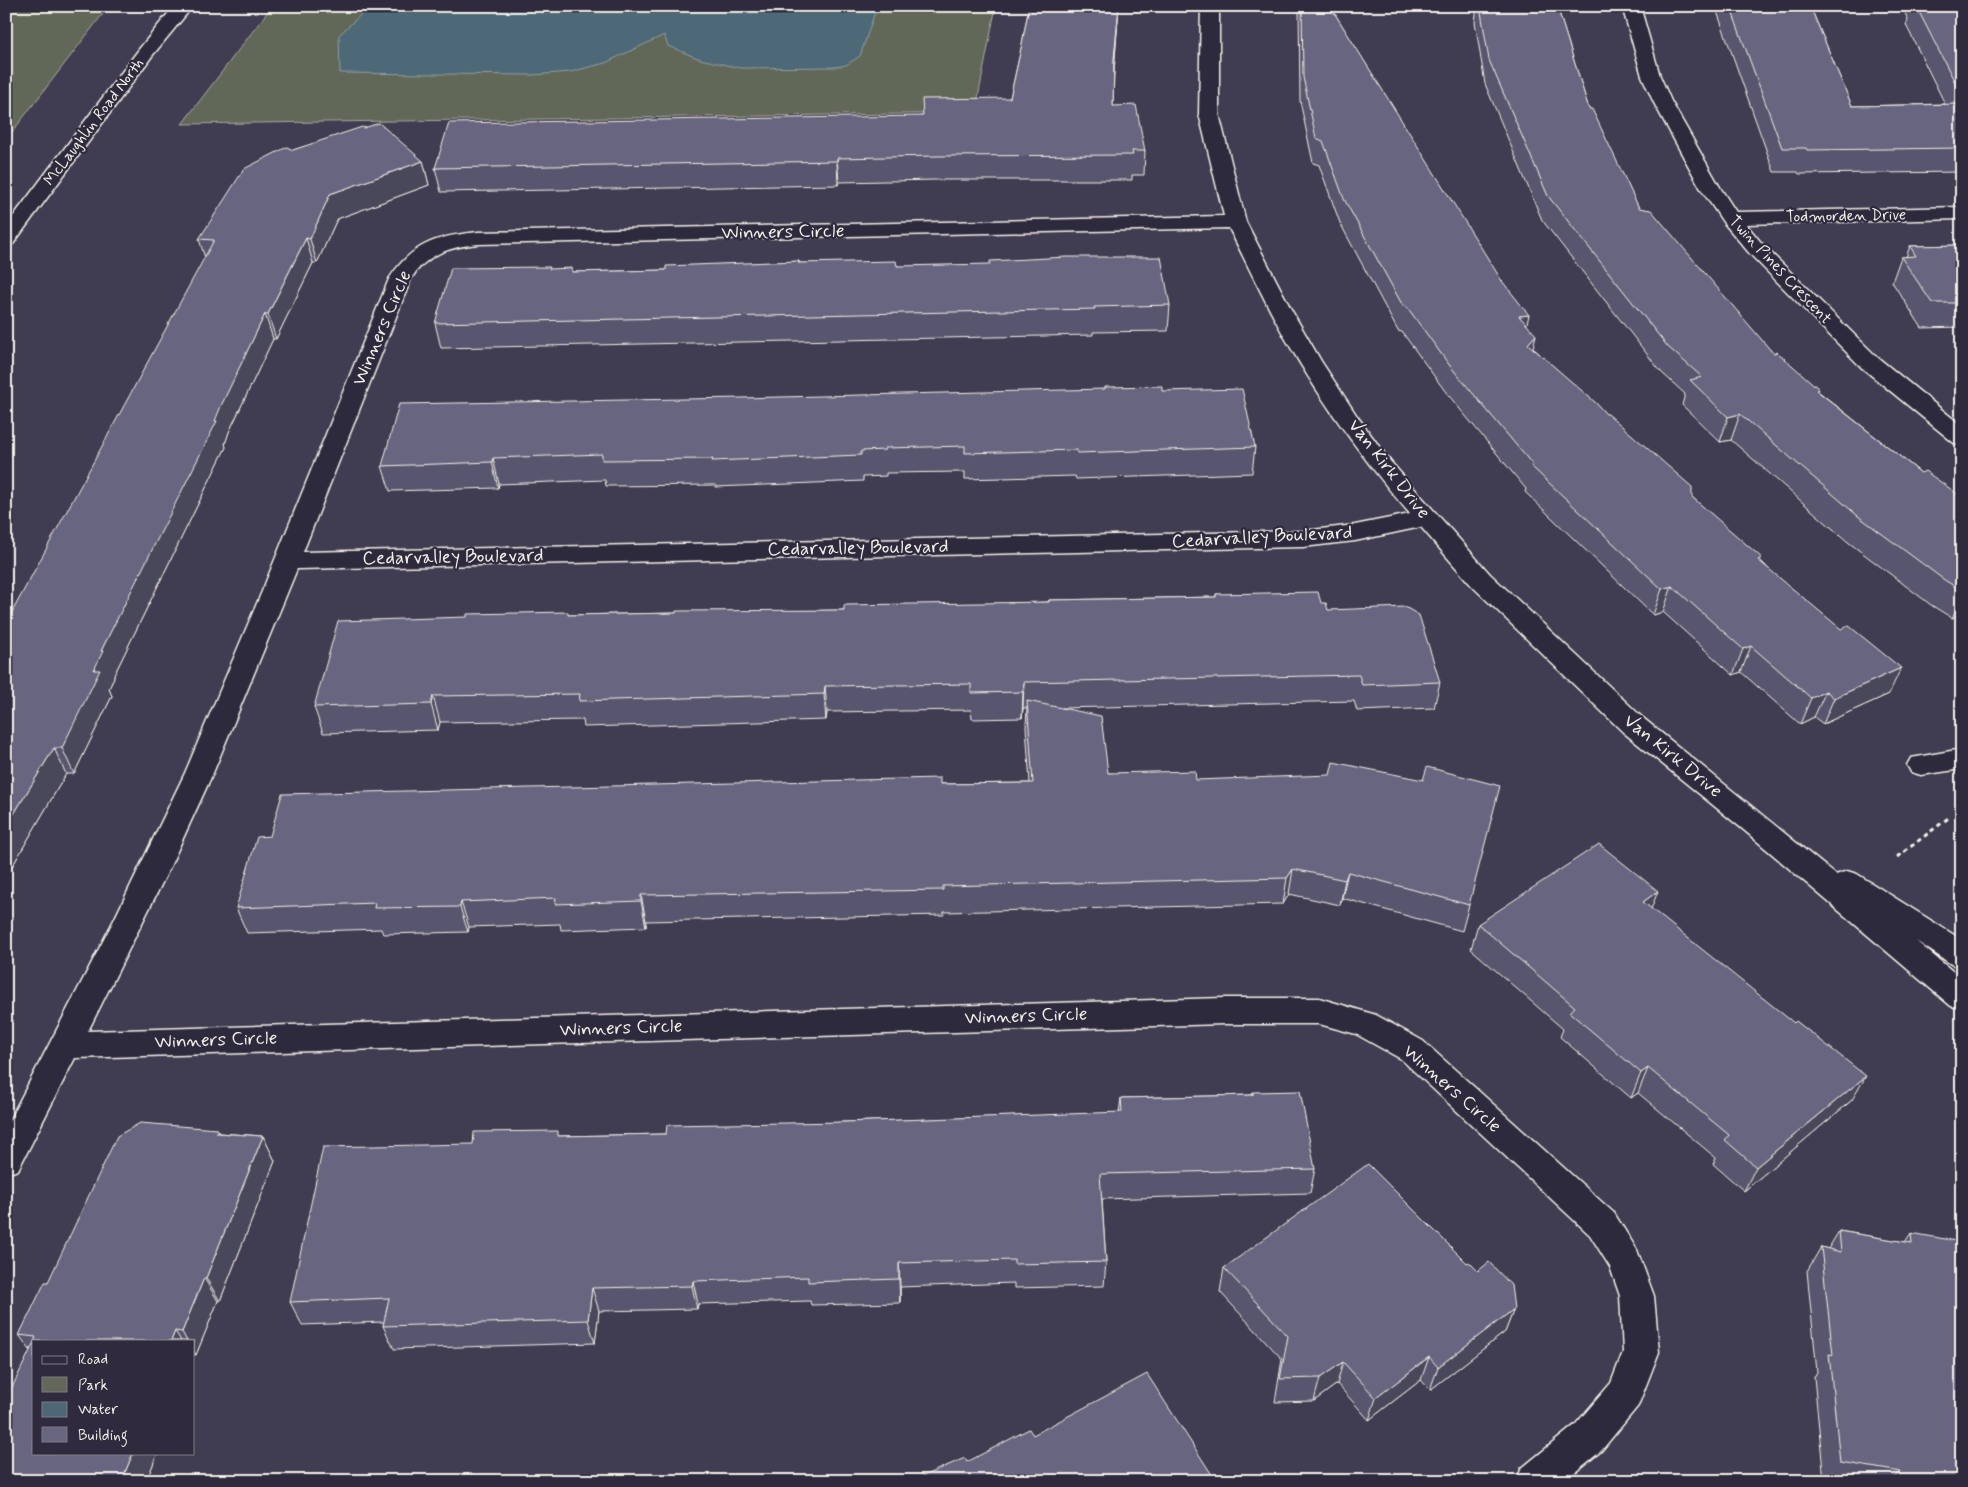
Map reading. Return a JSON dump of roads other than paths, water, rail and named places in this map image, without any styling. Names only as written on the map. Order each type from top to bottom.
[{"type":"street","name":"McLaughlin Road North","points":[[6,240],[140,60],[184,6]]},
{"type":"street","name":"Van Kirk Drive","points":[[1210,6],[1209,114],[1236,222],[1281,311],[1310,361],[1382,466],[1481,580],[1632,725],[1755,823],[1962,997]]},
{"type":"street","name":"Twin Pines Crescent","points":[[1631,6],[1651,76],[1662,101],[1711,189],[1730,218],[1756,250],[1869,362],[1962,438]]},
{"type":"street","name":"Todmorden Drive","points":[[1730,218],[1962,213]]},
{"type":"street","name":"Winners Circle","points":[[6,1160],[67,1045],[198,775],[400,279],[406,267],[416,257],[442,244],[478,238],[1236,222]]},
{"type":"street","name":"Cedarvalley Boulevard","points":[[286,561],[1303,539],[1355,533],[1427,518]]},
{"type":"street","points":[[1921,765],[1962,759]]},
{"type":"street","name":"Van Kirk Drive","points":[[1755,823],[1962,955]]},
{"type":"street","name":"Winners Circle","points":[[67,1045],[1224,1011],[1319,1011],[1365,1024],[1412,1050],[1602,1224],[1624,1261],[1636,1296],[1641,1352],[1625,1394],[1588,1438],[1535,1481]]},
{"type":"water","points":[[370,6],[877,6],[860,56],[846,65],[835,67],[740,68],[700,59],[668,46],[664,35],[605,63],[570,72],[533,75],[340,73],[339,35]]}]
